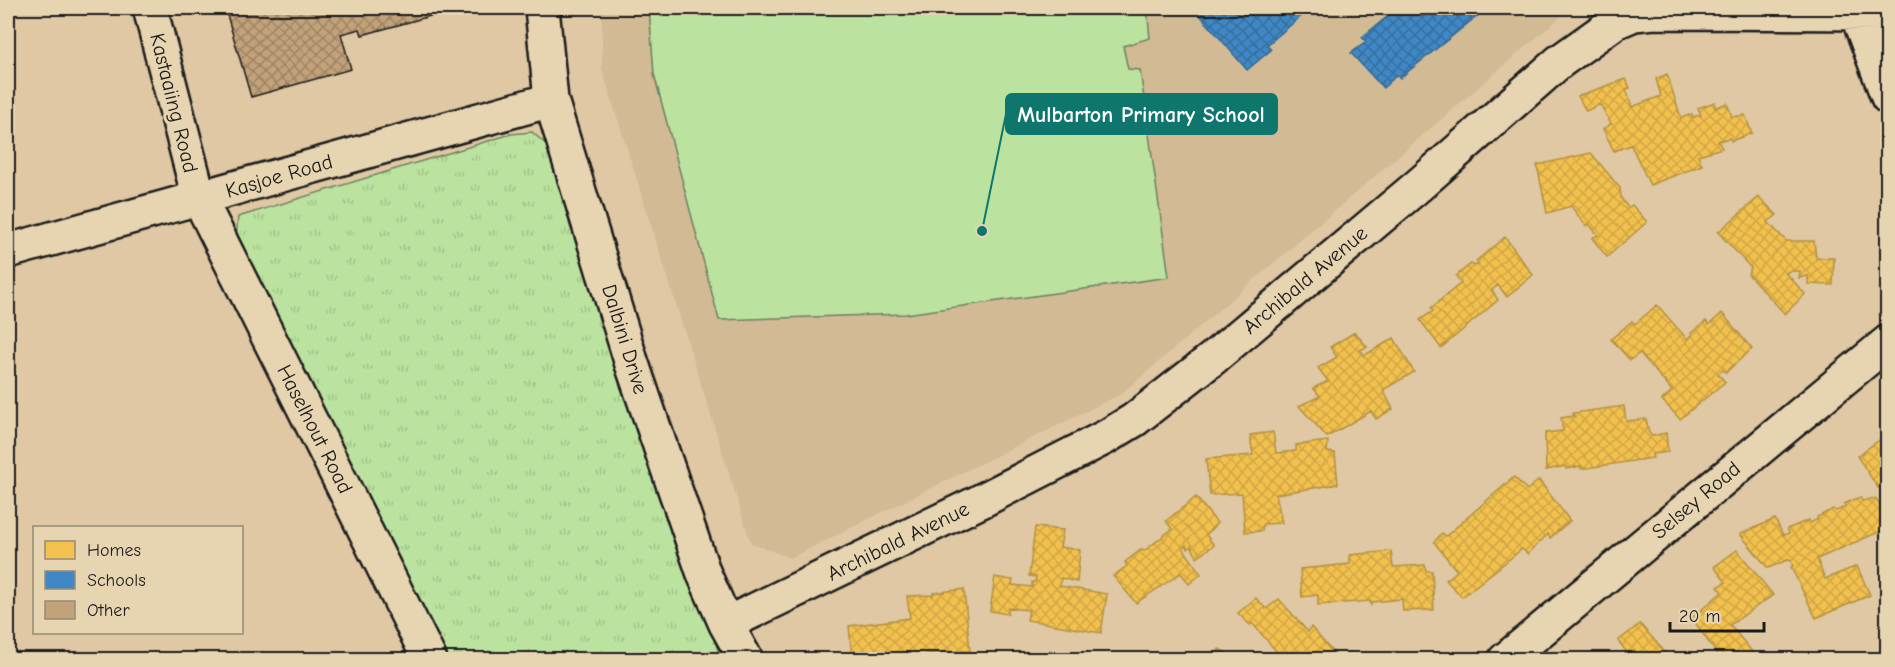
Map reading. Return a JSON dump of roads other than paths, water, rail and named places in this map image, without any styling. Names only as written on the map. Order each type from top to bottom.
[{"type":"street","name":"Kastaaiing Road","points":[[150,8],[199,198]]},
{"type":"street","name":"Dalbini Drive","points":[[542,8],[551,100],[659,447],[704,574],[726,624],[746,660]]},
{"type":"street","name":"Archibald Avenue","points":[[726,624],[989,497],[1106,437],[1134,420],[1212,359],[1419,185],[1559,62],[1615,22],[1634,14],[1654,12],[1872,13]]},
{"type":"street","points":[[1872,13],[1887,97]]},
{"type":"street","name":"Kasjoe Road","points":[[8,251],[551,100]]},
{"type":"street","name":"Haselhout Road","points":[[199,198],[430,660]]},
{"type":"street","name":"Selsey Road","points":[[1505,660],[1887,342]]},
{"type":"place","name":"Mulbarton Primary School","points":[[982,231]]}]
